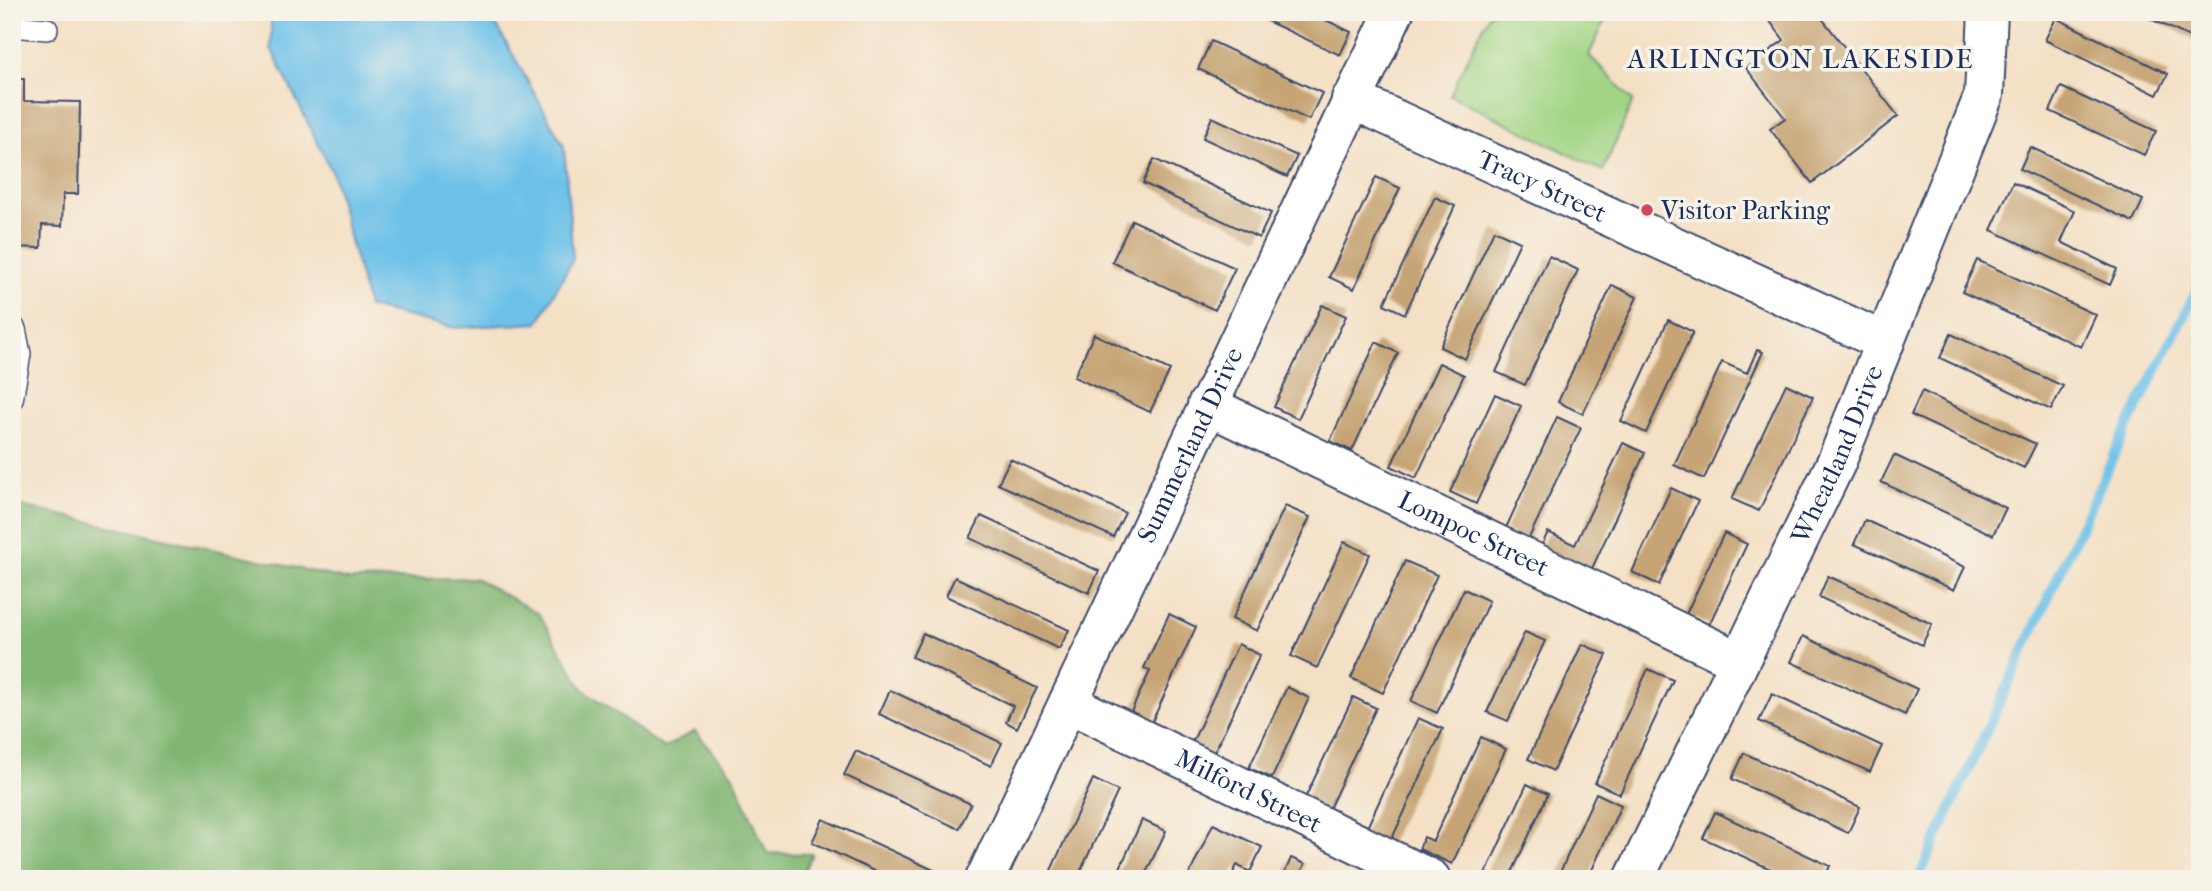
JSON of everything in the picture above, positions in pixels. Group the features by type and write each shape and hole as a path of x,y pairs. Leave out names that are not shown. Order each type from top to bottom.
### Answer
{"street":[{"name":"Summerland Drive","path":"985,879 1394,12"},
{"name":"Wheatland Drive","path":"1634,879 1836,463 1984,95 1988,12"},
{"name":"Tracy Street","path":"1351,99 1885,342"},
{"name":"Lompoc Street","path":"1207,405 1739,661"},
{"name":"Milford Street","path":"1068,703 1431,879"}],"lane":[{"path":"12,26 47,29"},
{"path":"12,327 15,329 20,354 12,400"}],"green space":[{"path":"1490,12 1609,12 1589,55 1633,101 1603,171 1450,95"},
{"path":"12,504 349,580 475,578 539,614 583,689 664,748 695,731 733,775 767,853 812,854 800,879 12,879"}],"water":[{"path":"271,12 489,12 564,146 573,259 538,323 455,328 368,307 332,172 271,48"}],"building":[{"path":"1248,12 1309,12 1351,32 1340,55"},
{"path":"1763,12 1817,12 1898,116 1812,183 1770,129 1785,118 1746,68 1784,40"},
{"path":"2136,12 2200,12 2200,42"},
{"path":"2056,18 2168,74 2157,95 2045,40"},
{"path":"1211,41 1322,93 1309,120 1198,69"},
{"path":"12,79 24,79 24,101 80,102 78,194 63,194 62,226 42,225 41,248 12,247"},
{"path":"2061,87 2156,131 2144,155 2050,111"},
{"path":"1212,117 1297,156 1287,177 1203,138"},
{"path":"2030,147 2143,200 2133,222 2020,169"},
{"path":"1154,159 1271,213 1259,238 1143,183"},
{"path":"1376,177 1400,188 1354,289 1329,277"},
{"path":"2013,182 2075,211 2061,242 2117,269 2110,285 1991,230"},
{"path":"1435,197 1455,206 1405,314 1384,304"},
{"path":"1132,220 1235,268 1215,310 1112,262"},
{"path":"1494,230 1520,242 1465,359 1440,347"},
{"path":"1549,256 1578,270 1525,385 1496,372"},
{"path":"1977,260 2096,315 2081,347 1962,292"},
{"path":"1612,285 1637,297 1583,414 1558,402"},
{"path":"1322,305 1346,316 1298,419 1274,407"},
{"path":"1668,320 1693,332 1646,433 1621,421"},
{"path":"1094,334 1170,370 1150,412 1074,377"},
{"path":"1951,334 2063,386 2051,410 1940,358"},
{"path":"1376,342 1398,353 1352,451 1330,441"},
{"path":"1757,350 1763,352 1704,479 1674,465 1722,362 1747,373"},
{"path":"1439,363 1464,375 1416,478 1391,466"},
{"path":"1786,384 1813,397 1759,511 1732,499"},
{"path":"1922,391 2036,444 2024,468 1911,415"},
{"path":"1495,394 1521,406 1476,504 1450,492"},
{"path":"1557,417 1581,428 1528,540 1505,530"},
{"path":"1623,443 1645,453 1590,573 1540,549 1548,532 1575,545"},
{"path":"1894,455 2006,508 1993,535 1881,482"},
{"path":"1010,459 1125,513 1113,537 998,484"},
{"path":"1671,488 1698,501 1659,585 1632,572"},
{"path":"1285,506 1310,517 1257,631 1232,619"},
{"path":"981,516 1099,571 1089,593 970,538"},
{"path":"1865,520 1965,567 1954,590 1854,544"},
{"path":"1724,533 1747,544 1709,625 1686,614"},
{"path":"1344,542 1370,554 1317,668 1291,656"},
{"path":"1405,561 1437,575 1383,693 1351,678"},
{"path":"1828,576 1932,624 1922,645 1819,597"},
{"path":"955,577 1069,630 1059,649 946,596"},
{"path":"1464,589 1489,601 1437,713 1411,701"},
{"path":"1169,614 1196,627 1150,726 1129,716 1150,671 1144,668"},
{"path":"1525,632 1545,641 1508,721 1487,712"},
{"path":"923,633 1037,688 1017,728 1006,722 1013,706 912,657"},
{"path":"1803,636 1917,689 1905,715 1791,662"},
{"path":"1238,644 1260,655 1212,757 1190,747"},
{"path":"1582,644 1607,655 1553,771 1528,759"},
{"path":"1648,669 1673,680 1620,794 1595,783"},
{"path":"1287,687 1309,698 1272,778 1249,768"},
{"path":"890,690 1002,743 991,766 879,714"},
{"path":"1772,694 1882,746 1870,772 1759,721"},
{"path":"1353,697 1376,708 1322,824 1298,813"},
{"path":"1418,718 1443,729 1389,845 1364,834"},
{"path":"1481,737 1506,749 1452,864 1419,849 1424,837 1433,841"},
{"path":"856,751 971,804 959,829 844,775"},
{"path":"1744,753 1860,807 1848,833 1732,779"},
{"path":"1093,779 1118,791 1077,879 1047,879"},
{"path":"1527,784 1548,794 1509,879 1483,879"},
{"path":"1596,793 1621,805 1588,879 1557,879"},
{"path":"1715,812 1830,866 1824,879 1792,879 1703,838"},
{"path":"823,819 940,873 937,879 891,879 812,842"},
{"path":"1142,820 1166,831 1143,879 1115,879"},
{"path":"1213,824 1262,847 1250,872 1237,865 1230,879 1187,879"},
{"path":"1291,858 1305,864 1298,879 1282,879"}],"waterway":[{"path":"1918,879 2122,438 2200,284"}],"place":[{"name":"Visitor Parking","path":"1647,210"}],"district":[{"name":"ARLINGTON LAKESIDE","path":"1801,58"}]}
